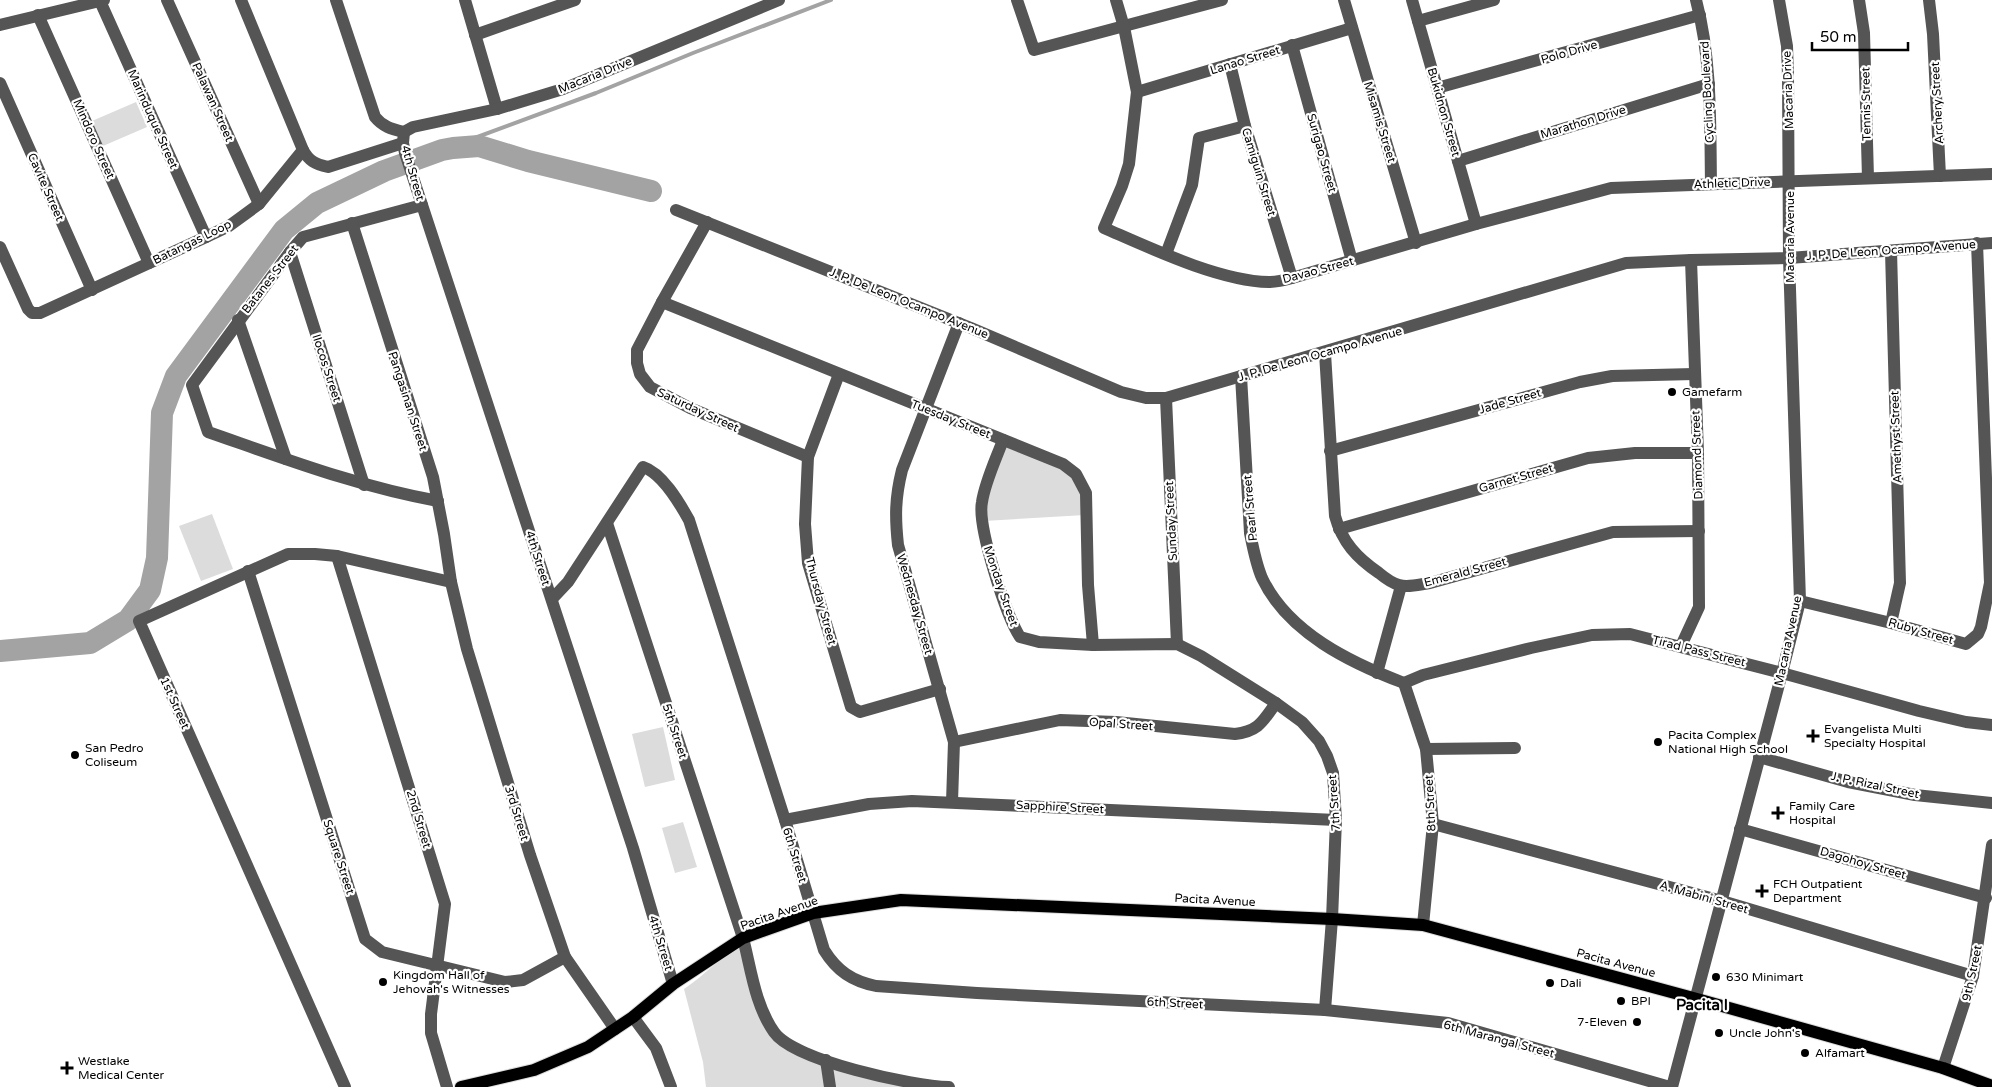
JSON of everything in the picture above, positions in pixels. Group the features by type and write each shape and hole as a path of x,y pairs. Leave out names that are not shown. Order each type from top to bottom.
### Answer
{"main road":[{"name":"Pacita Avenue","path":"461,1087 549,1065 588,1047 633,1017 673,984 743,938 812,913 901,900 1332,919 1424,925 1943,1068 1992,1086"}],"street":[{"path":"0,25 102,0"},
{"name":"Marinduque Street","path":"102,0 206,237"},
{"name":"Palawan Street","path":"167,0 259,204"},
{"path":"241,0 303,150"},
{"path":"336,0 375,117 380,124 404,142"},
{"path":"465,0 497,109"},
{"path":"475,35 575,0"},
{"name":"Macaria Drive","path":"303,150 308,159 317,165 328,167 404,142 412,126 497,109 563,89 750,6 779,0"},
{"path":"1017,0 1034,50 1222,0"},
{"path":"1116,0 1124,27 1137,92"},
{"name":"Misamis Street","path":"1344,0 1416,243"},
{"name":"Bukidnon Street","path":"1412,0 1476,224"},
{"path":"1418,21 1494,0"},
{"name":"Cycling Boulevard","path":"1696,0 1704,34 1708,84 1711,184"},
{"name":"Macaria Drive","path":"1779,0 1787,46 1790,181"},
{"name":"Tennis Street","path":"1859,0 1864,33 1868,178"},
{"name":"Archery Street","path":"1929,0 1933,34 1940,176"},
{"name":"Mindoro Street","path":"38,15 149,263"},
{"name":"Polo Drive","path":"1437,88 1700,15"},
{"name":"Lanao Street","path":"1137,92 1352,28"},
{"name":"Surigao Street","path":"1292,46 1352,261"},
{"name":"Camiguin Street","path":"1230,64 1245,126 1292,278"},
{"name":"Cavite Street","path":"0,83 92,290"},
{"name":"Marathon Drive","path":"1458,160 1708,84"},
{"name":"Davao Street","path":"1137,92 1129,164 1104,228 1166,254 1242,278 1270,282 1292,278 1476,224"},
{"path":"1166,254 1192,185 1199,138 1245,126"},
{"name":"4th Street","path":"404,142 421,201 632,848 673,984"},
{"name":"Batangas Loop","path":"0,247 28,308 32,313 40,313 229,226 259,204 303,150"},
{"name":"Athletic Drive","path":"1476,224 1611,188 1992,174"},
{"name":"Macaria Avenue","path":"1671,1087 1696,999 1800,601 1789,258 1790,181"},
{"name":"Batanes Street","path":"286,459 208,432 192,384 238,320 290,252 304,237 407,208 421,201"},
{"name":"J. P. De Leon Ocampo Avenue","path":"676,210 959,323 1120,392 1146,398 1166,398 1626,263 1789,258 1992,242"},
{"name":"Saturday Street","path":"707,222 637,350 640,374 650,387 690,408 808,457"},
{"name":"Pangasinan Street","path":"352,223 433,477 451,582"},
{"name":"Ruby Street","path":"1800,601 1892,623 1966,644 1978,634 1990,583 1989,486 1977,243"},
{"name":"Amethyst Street","path":"1891,251 1900,583 1892,623"},
{"name":"Ilocos Street","path":"290,252 364,485"},
{"name":"Diamond Street","path":"1681,646 1698,607 1698,453 1691,260"},
{"name":"Tuesday Street","path":"662,302 1063,464 1076,474 1086,494 1088,585 1093,645"},
{"path":"238,320 286,459 396,494 438,501"},
{"name":"Wednesday Street","path":"952,802 954,742 898,545 894,515 902,470 959,323"},
{"path":"1324,353 1335,516 1339,529 1347,545 1360,560 1390,581 1401,586 1377,673"},
{"name":"Thursday Street","path":"839,374 808,457 805,524 808,564 850,708 860,712 940,689"},
{"name":"Jade Street","path":"1330,452 1580,382 1612,376 1694,374"},
{"name":"Pearl Street","path":"1241,376 1250,533 1255,558 1262,578 1277,603 1296,622 1332,650 1377,673 1404,683"},
{"name":"Sunday Street","path":"1166,398 1177,644"},
{"name":"Monday Street","path":"1003,440 981,502 982,524 1014,628 1020,637 1040,642 1093,645 1177,644"},
{"name":"Garnet Street","path":"1339,529 1588,458 1634,452 1698,453"},
{"name":"6th Street","path":"552,599 568,582 643,467 652,470 679,501 689,520 785,820 824,950 843,973 860,982 876,986 977,993 1325,1010"},
{"name":"5th Street","path":"607,523 743,938 759,1000 775,1034 797,1049 826,1060 893,1079 949,1087"},
{"name":"Emerald Street","path":"1401,586 1430,583 1613,532 1699,531"},
{"name":"1st Street","path":"345,1087 139,621 288,554 337,556 451,582"},
{"name":"2nd Street","path":"337,556 445,904 431,1014 431,1033 447,1087"},
{"name":"Square Street","path":"248,571 365,939 382,952 437,967 505,982 523,980 565,957"},
{"name":"3rd Street","path":"451,582 467,649 530,855 565,957 616,1029"},
{"name":"Tirad Pass Street","path":"1404,683 1432,673 1531,648 1592,635 1630,634 1782,673 1919,712 1966,722 1992,725"},
{"name":"7th Street","path":"1177,644 1201,656 1276,703 1302,722 1318,741 1327,756 1333,773 1336,820 1332,919 1325,1010"},
{"name":"8th Street","path":"1404,683 1426,749 1433,824 1424,925"},
{"name":"Opal Street","path":"954,742 1060,720 1116,722 1235,734 1249,733 1260,726 1276,703"},
{"path":"1426,749 1514,748"},
{"name":"J. P. Rizal Street","path":"1760,756 1848,782 1915,795 1992,803"},
{"name":"Sapphire Street","path":"785,820 869,804 912,801 1336,820"},
{"name":"A. Mabini Street","path":"1433,824 1722,901 1973,976"},
{"name":"Dagohoy Street","path":"1740,829 1986,898"},
{"name":"9th Street","path":"1943,1068 1973,976 1986,898 1992,845"},
{"name":"6th Marangal Street","path":"1325,1010 1448,1024 1671,1087"},
{"path":"633,1017 656,1048 672,1087"},
{"path":"826,1060 830,1087"}],"shaded area":[{"path":"136,102 147,127 103,146 92,121"},
{"path":"1003,440 1076,474 1085,515 984,521 981,502"},
{"path":"212,514 233,569 201,581 179,526"},
{"path":"663,727 675,780 645,787 632,734"},
{"path":"683,822 697,867 675,873 662,828"},
{"path":"744,941 775,1036 826,1060 830,1087 706,1087 703,1062 684,989"},
{"path":"828,1063 927,1087 832,1087"}],"waterway":[{"path":"442,150 596,93 831,0"},
{"path":"0,651 90,643 128,620 150,590 157,558 162,413 176,376 284,230 317,203 384,171 442,150 479,146 528,161 651,191"}],"place":[{"name":"Gamefarm","path":"1672,392"},
{"name":"Evangelista Multi Specialty Hospital","path":"1813,736"},
{"name":"Pacita Complex National High School","path":"1658,742"},
{"name":"San Pedro Coliseum","path":"75,755"},
{"name":"Family Care Hospital","path":"1778,813"},
{"name":"FCH Outpatient Department","path":"1762,891"},
{"name":"630 Minimart","path":"1716,977"},
{"name":"Kingdom Hall of Jehovah's Witnesses","path":"383,982"},
{"name":"Dali","path":"1550,983"},
{"name":"BPI","path":"1621,1001"},
{"name":"7-Eleven","path":"1637,1022"},
{"name":"Uncle John's","path":"1719,1033"},
{"name":"Alfamart","path":"1805,1053"},
{"name":"Westlake Medical Center","path":"67,1068"}],"district":[{"name":"Pacita I","path":"1702,1005"}]}
